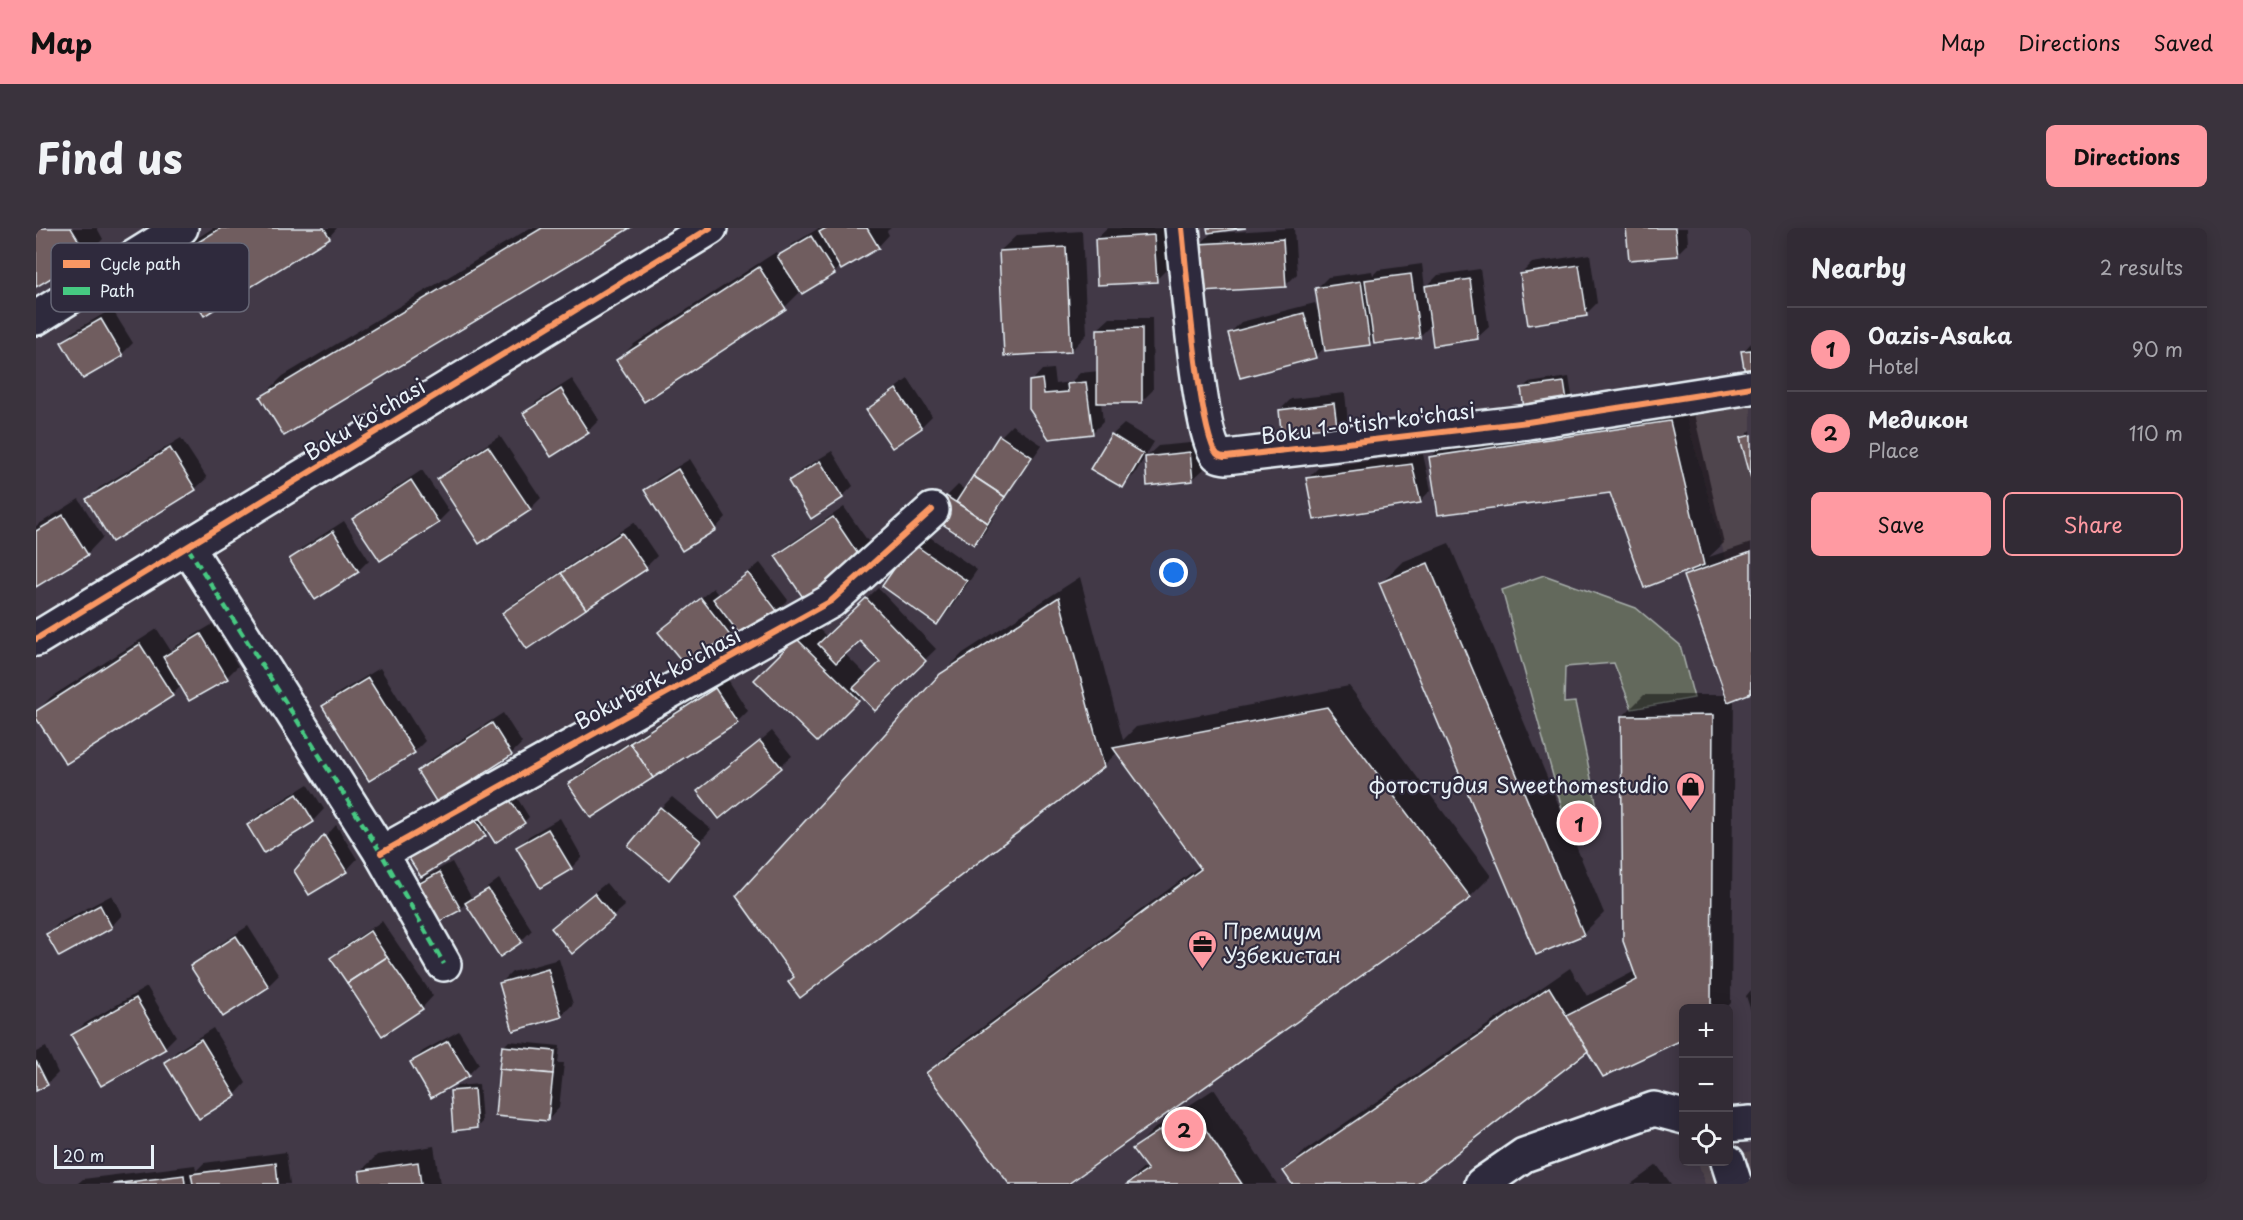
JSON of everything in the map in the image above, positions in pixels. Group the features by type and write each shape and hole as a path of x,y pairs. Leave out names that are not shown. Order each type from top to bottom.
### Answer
{"street":[{"path":"157,243 181,228"},
{"name":"Boku ko'chasi","path":"36,639 710,228"},
{"name":"Boku 1-o'tish ko'chasi","path":"1182,228 1203,407 1211,440 1221,456 1528,422 1751,387"},
{"path":"36,318 51,309"},
{"name":"Boku berk ko'chasi","path":"381,853 831,601 933,510"},
{"path":"188,548 381,853 444,964"},
{"path":"1482,1184 1524,1155 1654,1109 1679,1116"},
{"path":"1733,1125 1751,1123"},
{"path":"1730,1166 1735,1184"}],"shaded area":[{"path":"1751,405 1751,650 1686,417"},
{"path":"1751,1151 1751,1184 1705,1184 1699,1166 1733,1166 1733,1155"}],"green space":[{"path":"1544,575 1636,608 1680,645 1694,698 1632,709 1614,663 1565,667 1564,703 1575,702 1600,821 1569,834 1502,590"}],"building":[{"path":"36,228 71,228 80,243 51,243 51,278 36,287"},
{"path":"221,228 324,228 330,238 249,288 249,243 197,243"},
{"path":"542,228 630,228 284,436 260,397"},
{"path":"826,228 867,228 879,248 841,270 819,232"},
{"path":"1207,228 1246,228 1208,233"},
{"path":"1626,228 1675,228 1678,256 1629,260"},
{"path":"1154,235 1157,282 1097,285 1095,239"},
{"path":"811,236 835,274 802,294 777,256"},
{"path":"1283,239 1286,287 1201,292 1198,244"},
{"path":"1066,247 1071,352 1004,356 999,251"},
{"path":"1579,265 1587,316 1528,325 1520,274"},
{"path":"759,267 786,309 644,402 616,360"},
{"path":"1411,274 1420,338 1374,344 1365,280"},
{"path":"1470,279 1478,339 1433,346 1425,286"},
{"path":"1361,281 1370,345 1325,351 1315,288"},
{"path":"1304,313 1316,358 1240,378 1228,333"},
{"path":"101,319 123,356 83,379 61,342"},
{"path":"1142,328 1142,403 1097,403 1097,329"},
{"path":"1751,350 1751,379 1746,380 1741,351"},
{"path":"1042,379 1044,394 1068,392 1067,384 1086,382 1093,434 1049,439 1029,409 1029,381"},
{"path":"1564,382 1568,408 1525,415 1521,388"},
{"path":"561,389 589,433 551,457 523,413"},
{"path":"896,389 922,428 892,448 866,410"},
{"path":"1334,403 1338,434 1282,441 1279,410"},
{"path":"1670,421 1704,565 1644,588 1610,493 1438,515 1429,457"},
{"path":"1111,434 1143,454 1123,488 1090,469"},
{"path":"999,435 1032,457 1005,497 973,476"},
{"path":"1751,435 1751,478 1740,438"},
{"path":"488,446 531,510 479,544 437,479"},
{"path":"170,448 196,490 112,542 86,499"},
{"path":"1190,452 1193,481 1147,486 1145,457"},
{"path":"820,461 843,498 811,519 788,481"},
{"path":"1412,464 1421,503 1314,520 1306,478"},
{"path":"678,469 716,530 682,551 644,490"},
{"path":"973,476 1005,497 988,523 956,502"},
{"path":"411,480 439,523 380,561 352,519"},
{"path":"946,496 988,523 974,545 932,517"},
{"path":"63,515 88,555 36,587 36,531"},
{"path":"833,517 862,560 804,599 775,556"},
{"path":"333,531 359,572 315,600 289,559"},
{"path":"622,533 647,569 586,609 561,573"},
{"path":"912,543 967,581 937,625 882,586"},
{"path":"1751,552 1751,693 1728,702 1683,576"},
{"path":"1428,563 1584,935 1536,955 1379,583"},
{"path":"561,573 586,609 527,649 502,613"},
{"path":"748,573 778,612 743,639 713,599"},
{"path":"1059,597 1104,767 800,998 788,982 794,977 736,896 940,674"},
{"path":"701,598 732,638 690,671 658,632"},
{"path":"866,598 926,661 875,711 853,688 880,662 860,641 836,663 818,644"},
{"path":"201,634 228,679 189,701 163,657"},
{"path":"796,638 859,700 817,742 754,680"},
{"path":"140,644 173,696 66,764 36,718 36,711"},
{"path":"368,678 415,753 369,781 322,706"},
{"path":"715,688 738,723 653,778 630,743"},
{"path":"1327,707 1471,898 1068,1184 1009,1184 926,1073 1201,869 1113,748"},
{"path":"1713,715 1711,1004 1679,1004 1679,1041 1603,1077 1566,1016 1637,980 1623,941 1621,716"},
{"path":"492,723 512,755 437,803 417,771"},
{"path":"760,741 782,768 719,819 697,791"},
{"path":"630,743 653,778 591,818 568,784"},
{"path":"297,794 314,822 264,853 247,825"},
{"path":"506,794 525,823 495,843 476,813"},
{"path":"660,807 701,841 669,880 628,846"},
{"path":"467,808 486,836 421,877 403,849"},
{"path":"548,829 572,869 540,888 516,847"},
{"path":"324,835 347,872 309,895 294,871"},
{"path":"440,872 461,910 431,926 411,888"},
{"path":"488,889 522,942 500,957 465,903"},
{"path":"594,893 614,918 572,954 551,928"},
{"path":"100,905 112,928 59,957 46,934"},
{"path":"370,931 387,957 347,983 330,958"},
{"path":"236,936 269,987 223,1017 190,966"},
{"path":"387,957 423,1009 382,1036 347,983"},
{"path":"548,969 562,1017 513,1031 499,983"},
{"path":"1549,987 1588,1051 1417,1184 1292,1184 1283,1171"},
{"path":"136,998 166,1049 101,1086 71,1035"},
{"path":"201,1039 236,1096 199,1119 164,1062"},
{"path":"448,1041 469,1076 431,1098 410,1062"},
{"path":"502,1046 555,1051 553,1074 499,1069"},
{"path":"36,1061 48,1085 36,1091"},
{"path":"499,1069 553,1074 548,1121 495,1116"},
{"path":"474,1089 477,1128 453,1131 450,1091"},
{"path":"1192,1109 1242,1184 1127,1184 1148,1170 1132,1149"},
{"path":"418,1162 421,1184 361,1184 359,1171"},
{"path":"276,1163 278,1184 193,1184 191,1174"},
{"path":"184,1175 185,1184 113,1184"}],"marked path":[{"path":"188,548 381,853 444,964"}],"cycle path":[{"path":"36,639 710,228"},
{"path":"1182,228 1194,347 1204,416 1210,440 1217,454 1222,456 1528,422 1751,387"},
{"path":"381,853 831,601 932,510"}],"place":[{"name":"фотостудия Sweethomestudio","path":"1690,812"},
{"name":"Oazis-Asaka","path":"1579,823"},
{"name":"Премиум Узбекистан","path":"1202,970"},
{"name":"Медикон","path":"1184,1129"}]}
